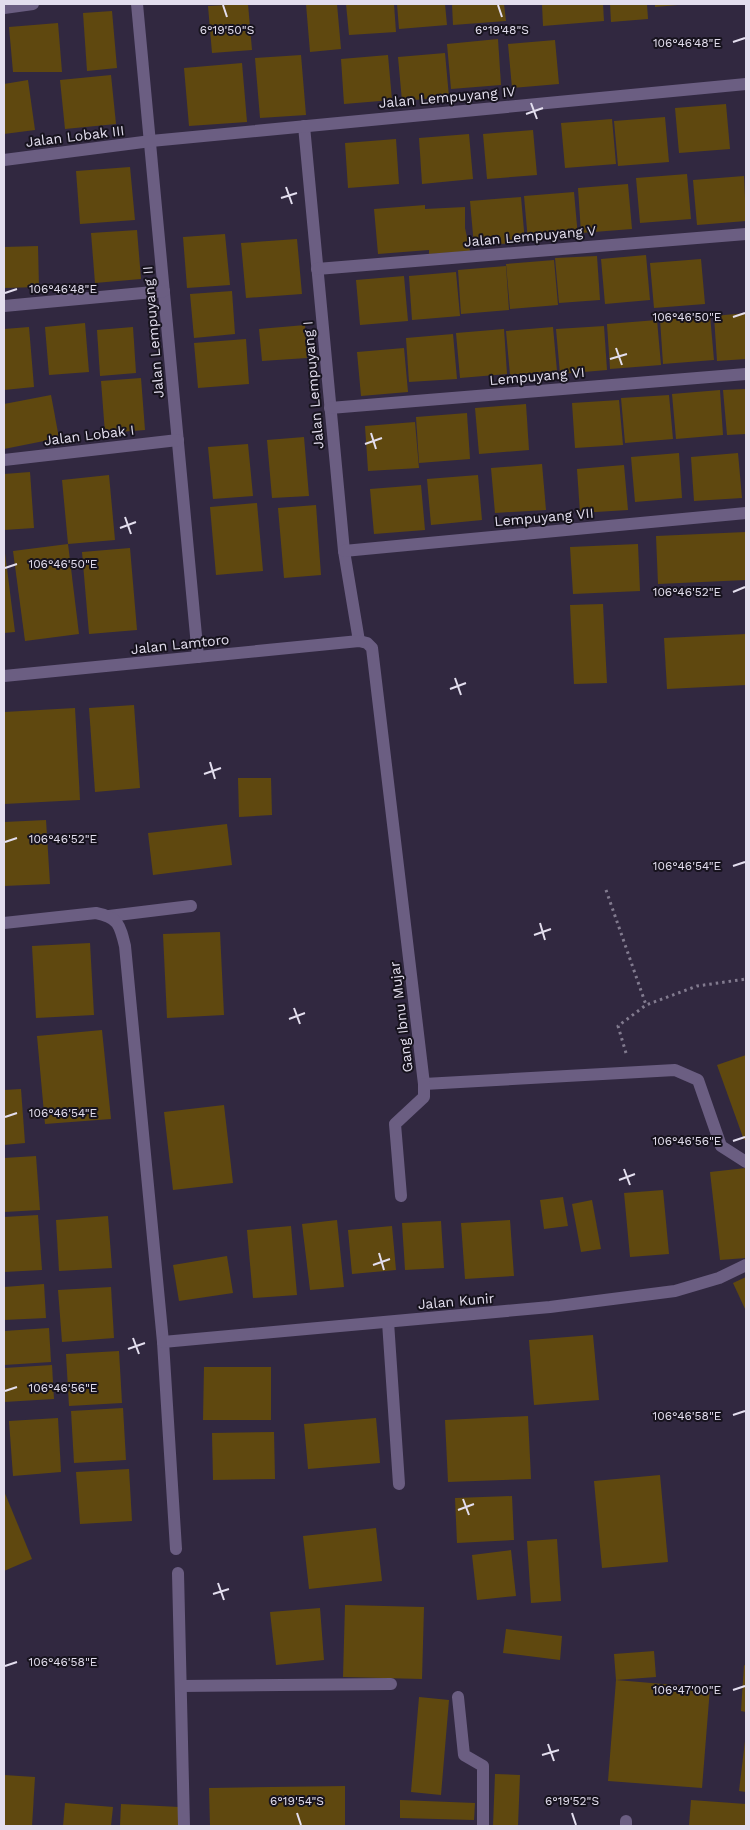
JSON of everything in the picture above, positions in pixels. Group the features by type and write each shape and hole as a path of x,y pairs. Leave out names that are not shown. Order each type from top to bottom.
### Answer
{"street":[{"path":"4,8 33,4"},
{"name":"Jalan Lempuyang II","path":"137,4 198,657"},
{"name":"Jalan Lempuyang IV","path":"150,141 746,84"},
{"name":"Jalan Lempuyang I","path":"304,126 344,551 359,641"},
{"name":"Jalan Lobak III","path":"4,160 150,141"},
{"name":"Jalan Lempuyang V","path":"317,269 746,234"},
{"path":"4,306 164,291"},
{"name":"Lempuyang VI","path":"330,408 746,374"},
{"name":"Jalan Lobak I","path":"4,460 178,440"},
{"name":"Lempuyang VII","path":"344,551 746,513"},
{"name":"Jalan Lamtoro","path":"4,676 359,641"},
{"name":"Gang Ibnu Mujar","path":"359,641 367,643 372,648 424,1084 675,1070 698,1080 721,1146 746,1162"},
{"path":"4,923 96,913 109,916 190,906"},
{"path":"109,916 120,926 125,946 163,1342 176,1549"},
{"path":"401,1196 395,1124 424,1097 424,1084"},
{"name":"Jalan Kunir","path":"163,1342 550,1307 675,1291 719,1278 746,1265"},
{"path":"388,1322 399,1484"},
{"path":"178,1573 184,1826"},
{"path":"182,1686 391,1684"},
{"path":"458,1698 464,1755 483,1766 483,1826"}],"path":[{"path":"606,890 646,1005"},
{"path":"632,1072 618,1026 646,1005 697,986 746,979"}],"building":[{"path":"248,4 252,50 212,53 208,6"},
{"path":"306,4 337,4 341,49 310,52"},
{"path":"346,4 394,4 396,32 349,35"},
{"path":"397,4 445,4 447,25 399,29"},
{"path":"452,4 504,4 506,21 453,25"},
{"path":"542,4 603,4 604,21 543,26"},
{"path":"610,4 647,4 648,19 611,22"},
{"path":"655,4 678,4 678,5 655,7"},
{"path":"112,11 117,68 87,71 83,13"},
{"path":"58,23 62,72 13,72 9,27"},
{"path":"498,39 501,85 451,89 447,44"},
{"path":"555,40 559,84 512,88 508,44"},
{"path":"445,53 449,97 402,101 398,57"},
{"path":"301,55 306,115 260,118 255,58"},
{"path":"388,55 392,100 344,104 341,59"},
{"path":"242,63 247,122 189,126 184,68"},
{"path":"111,75 116,124 65,129 60,80"},
{"path":"28,80 35,130 4,134 4,84"},
{"path":"726,104 730,149 679,153 675,108"},
{"path":"665,117 669,162 618,166 614,121"},
{"path":"612,119 616,164 565,168 561,123"},
{"path":"533,130 537,175 487,179 483,134"},
{"path":"469,134 473,179 422,184 419,138"},
{"path":"396,139 399,184 348,188 345,143"},
{"path":"130,167 135,220 80,224 76,171"},
{"path":"687,174 691,219 640,223 636,178"},
{"path":"744,176 746,221 697,225 693,180"},
{"path":"628,184 632,229 581,233 578,188"},
{"path":"574,192 578,237 528,241 524,196"},
{"path":"521,197 525,242 474,246 470,201"},
{"path":"425,205 425,209 465,207 465,228 470,251 429,254 429,250 378,254 374,209"},
{"path":"137,230 141,279 95,283 91,233"},
{"path":"225,234 230,285 187,288 183,237"},
{"path":"297,239 302,294 246,298 241,243"},
{"path":"38,246 39,287 4,288 4,247"},
{"path":"646,255 650,300 605,304 601,259"},
{"path":"597,256 600,300 559,303 555,258"},
{"path":"701,259 705,304 654,308 650,263"},
{"path":"554,260 558,305 510,309 506,264"},
{"path":"506,266 509,310 461,314 458,270"},
{"path":"456,272 460,316 412,320 409,276"},
{"path":"404,276 408,321 360,325 356,280"},
{"path":"232,291 235,334 194,338 190,294"},
{"path":"746,313 746,359 717,361 714,316"},
{"path":"710,315 714,360 663,364 660,319"},
{"path":"657,320 661,365 610,369 607,324"},
{"path":"85,323 89,372 49,375 45,327"},
{"path":"305,325 307,358 262,361 259,329"},
{"path":"604,326 607,370 560,374 556,329"},
{"path":"29,327 34,387 4,390 4,329"},
{"path":"133,327 136,373 100,376 97,330"},
{"path":"553,327 557,371 510,375 506,331"},
{"path":"504,329 507,374 460,378 456,333"},
{"path":"453,334 457,379 409,382 406,338"},
{"path":"246,339 249,384 198,388 194,343"},
{"path":"404,348 408,392 361,396 357,352"},
{"path":"141,378 145,430 105,433 101,381"},
{"path":"746,389 746,434 727,435 723,390"},
{"path":"720,390 723,435 676,439 672,394"},
{"path":"51,395 59,438 4,449 4,404"},
{"path":"669,395 673,439 625,443 621,398"},
{"path":"619,400 623,445 575,448 572,403"},
{"path":"526,404 529,450 479,454 475,408"},
{"path":"467,413 470,459 419,463 416,417"},
{"path":"415,422 419,468 368,471 365,426"},
{"path":"304,437 309,496 272,498 267,440"},
{"path":"248,444 253,496 213,499 208,447"},
{"path":"679,453 682,498 635,502 631,457"},
{"path":"738,453 742,498 694,501 691,457"},
{"path":"542,464 546,510 495,513 491,468"},
{"path":"624,465 628,510 580,513 577,469"},
{"path":"30,472 34,528 4,530 4,474"},
{"path":"109,475 115,540 68,544 62,480"},
{"path":"478,475 482,520 431,525 427,479"},
{"path":"421,485 425,530 374,534 370,489"},
{"path":"257,503 263,571 216,575 210,507"},
{"path":"316,505 321,575 284,578 278,508"},
{"path":"746,532 746,580 658,584 656,536"},
{"path":"68,544 79,634 25,641 13,551"},
{"path":"638,544 640,591 573,594 570,547"},
{"path":"4,545 15,632 4,633"},
{"path":"130,548 137,630 89,634 82,552"},
{"path":"603,604 607,683 574,684 570,605"},
{"path":"746,634 746,685 667,689 664,638"},
{"path":"134,705 140,788 95,792 89,708"},
{"path":"75,708 80,800 4,804 4,712"},
{"path":"238,778 271,778 272,815 239,817"},
{"path":"46,820 50,884 4,886 4,822"},
{"path":"227,824 232,865 153,875 148,833"},
{"path":"220,932 224,1015 167,1018 163,934"},
{"path":"90,943 94,1015 36,1018 32,946"},
{"path":"102,1030 111,1119 45,1124 37,1036"},
{"path":"746,1055 746,1139 744,1140 717,1065"},
{"path":"21,1089 25,1143 4,1145 4,1090"},
{"path":"224,1105 233,1183 173,1190 164,1112"},
{"path":"36,1156 40,1210 4,1212 4,1158"},
{"path":"746,1168 746,1258 720,1260 710,1172"},
{"path":"663,1190 669,1254 630,1257 624,1193"},
{"path":"563,1197 568,1226 544,1229 540,1200"},
{"path":"592,1200 601,1249 581,1252 572,1204"},
{"path":"38,1215 42,1270 4,1272 4,1217"},
{"path":"108,1216 112,1268 59,1271 56,1220"},
{"path":"337,1220 344,1287 310,1290 302,1224"},
{"path":"510,1220 514,1276 465,1279 461,1223"},
{"path":"441,1221 444,1268 405,1270 402,1223"},
{"path":"291,1226 297,1295 253,1298 247,1230"},
{"path":"392,1226 396,1270 352,1274 348,1230"},
{"path":"227,1256 233,1293 179,1301 173,1265"},
{"path":"746,1277 746,1311 733,1283"},
{"path":"44,1284 46,1318 4,1320 4,1287"},
{"path":"111,1287 114,1338 62,1342 58,1290"},
{"path":"49,1328 51,1362 4,1365 4,1331"},
{"path":"593,1335 599,1400 534,1405 529,1340"},
{"path":"119,1351 122,1403 69,1406 66,1354"},
{"path":"52,1365 54,1399 4,1402 4,1368"},
{"path":"204,1367 271,1367 271,1420 203,1420"},
{"path":"123,1408 126,1460 74,1463 71,1411"},
{"path":"528,1416 531,1479 448,1482 445,1420"},
{"path":"58,1418 61,1472 13,1476 9,1421"},
{"path":"376,1418 380,1463 308,1469 304,1424"},
{"path":"274,1432 275,1479 213,1480 212,1433"},
{"path":"129,1469 132,1521 80,1524 76,1472"},
{"path":"660,1475 668,1562 602,1568 594,1481"},
{"path":"4,1491 32,1559 4,1571"},
{"path":"512,1496 514,1540 457,1543 455,1498"},
{"path":"376,1528 382,1581 309,1589 303,1536"},
{"path":"557,1539 561,1601 531,1603 527,1541"},
{"path":"511,1550 516,1596 477,1600 472,1555"},
{"path":"345,1605 424,1607 422,1679 343,1677"},
{"path":"320,1608 324,1660 276,1665 270,1612"},
{"path":"506,1629 562,1636 560,1660 503,1653"},
{"path":"654,1651 656,1677 616,1680 614,1654"},
{"path":"744,1665 746,1666 746,1712 741,1711"},
{"path":"616,1680 710,1688 702,1788 608,1781"},
{"path":"419,1697 449,1700 441,1795 411,1792"},
{"path":"746,1741 746,1792 739,1791"},
{"path":"495,1774 520,1775 518,1826 493,1826"},
{"path":"4,1775 35,1777 32,1826 4,1826"},
{"path":"345,1786 345,1826 210,1826 209,1788"},
{"path":"400,1800 475,1803 474,1820 400,1818"},
{"path":"691,1800 746,1804 746,1826 689,1826"},
{"path":"65,1803 113,1807 111,1826 63,1826"},
{"path":"121,1804 179,1807 178,1826 120,1826"}]}
